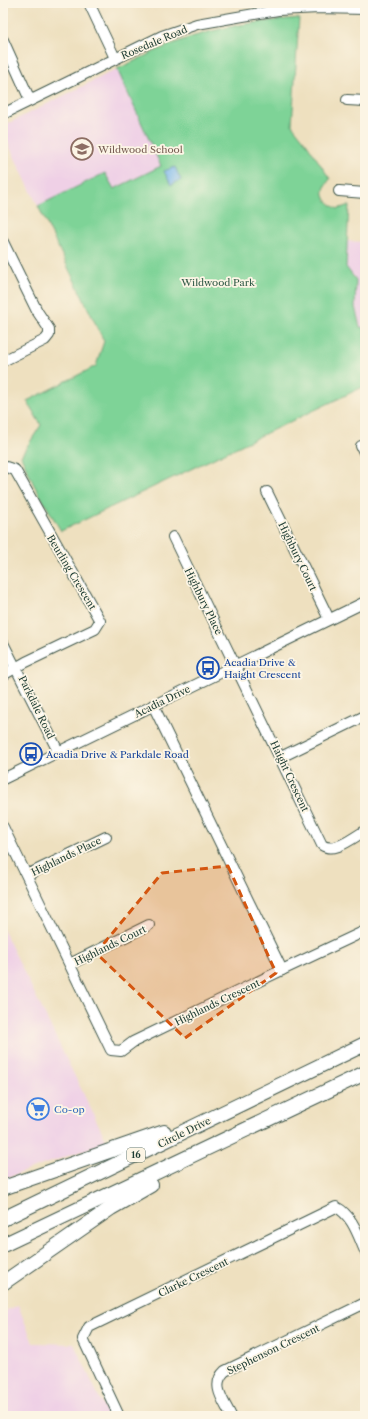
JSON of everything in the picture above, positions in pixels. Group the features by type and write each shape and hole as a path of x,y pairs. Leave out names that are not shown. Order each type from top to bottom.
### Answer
{"highway":[{"name":"Circle Drive","path":"3,1219 365,1044"},
{"name":"16","path":"3,1245 365,1073"},
{"path":"3,1188 131,1145 269,1091"},
{"path":"3,1282 111,1208 191,1161 199,1153"}],"street":[{"path":"89,3 115,58"},
{"name":"Rosedale Road","path":"3,114 162,36 197,24 278,6 365,9"},
{"path":"3,40 30,100"},
{"path":"347,100 365,101"},
{"path":"339,191 365,194"},
{"path":"3,242 37,311 49,329 50,335 45,340 3,360"},
{"name":"Beurling Crescent","path":"3,468 6,467 16,470 100,621 95,629 17,668"},
{"name":"Highbury Court","path":"267,492 329,619"},
{"name":"Highbury Place","path":"173,537 235,665"},
{"name":"Acadia Drive","path":"3,779 365,602"},
{"name":"Parkdale Road","path":"3,643 58,751"},
{"name":"Haight Crescent","path":"235,665 281,757 322,845 331,849 338,847 365,831"},
{"path":"3,675 17,668"},
{"path":"153,705 282,970 365,930"},
{"path":"281,757 365,716"},
{"name":"Highlands Crescent","path":"3,827 111,1050 121,1051 133,1042 282,970"},
{"name":"Highlands Place","path":"27,876 106,837"},
{"name":"Highlands Court","path":"70,964 149,925"},
{"name":"Clarke Crescent","path":"119,1416 83,1339 89,1327 336,1207 343,1210 349,1218 365,1251"},
{"name":"Stephenson Crescent","path":"231,1416 217,1387 219,1377 225,1372 365,1303"}],"highlighted area":[{"path":"228,866 276,973 185,1038 96,953 162,873"}],"shaded area":[{"name":"Wildwood School","path":"117,69 162,166 113,189 105,173 38,206 3,133 3,126"},
{"path":"347,241 365,242 365,328 360,327 355,307 356,280 346,267"},
{"path":"3,929 107,1142 3,1179"},
{"path":"18,1305 33,1343 74,1344 108,1416 3,1416 3,1312"}],"green space":[{"name":"Wildwood Park","path":"299,18 292,125 307,144 330,179 324,188 324,196 326,200 338,209 349,205 346,267 356,280 355,307 360,327 365,328 365,386 61,531 34,485 21,456 41,425 27,401 96,366 104,341 38,206 105,173 114,189 161,166 117,69 171,44 194,36 239,25"}],"water":[{"path":"175,167 181,180 171,185 164,171"}],"place":[{"name":"Wildwood School","path":"82,149"},
{"name":"Acadia Drive & Haight Crescent","path":"208,668"},
{"name":"Acadia Drive & Parkdale Road","path":"31,754"},
{"name":"Co-op","path":"38,1109"}]}
